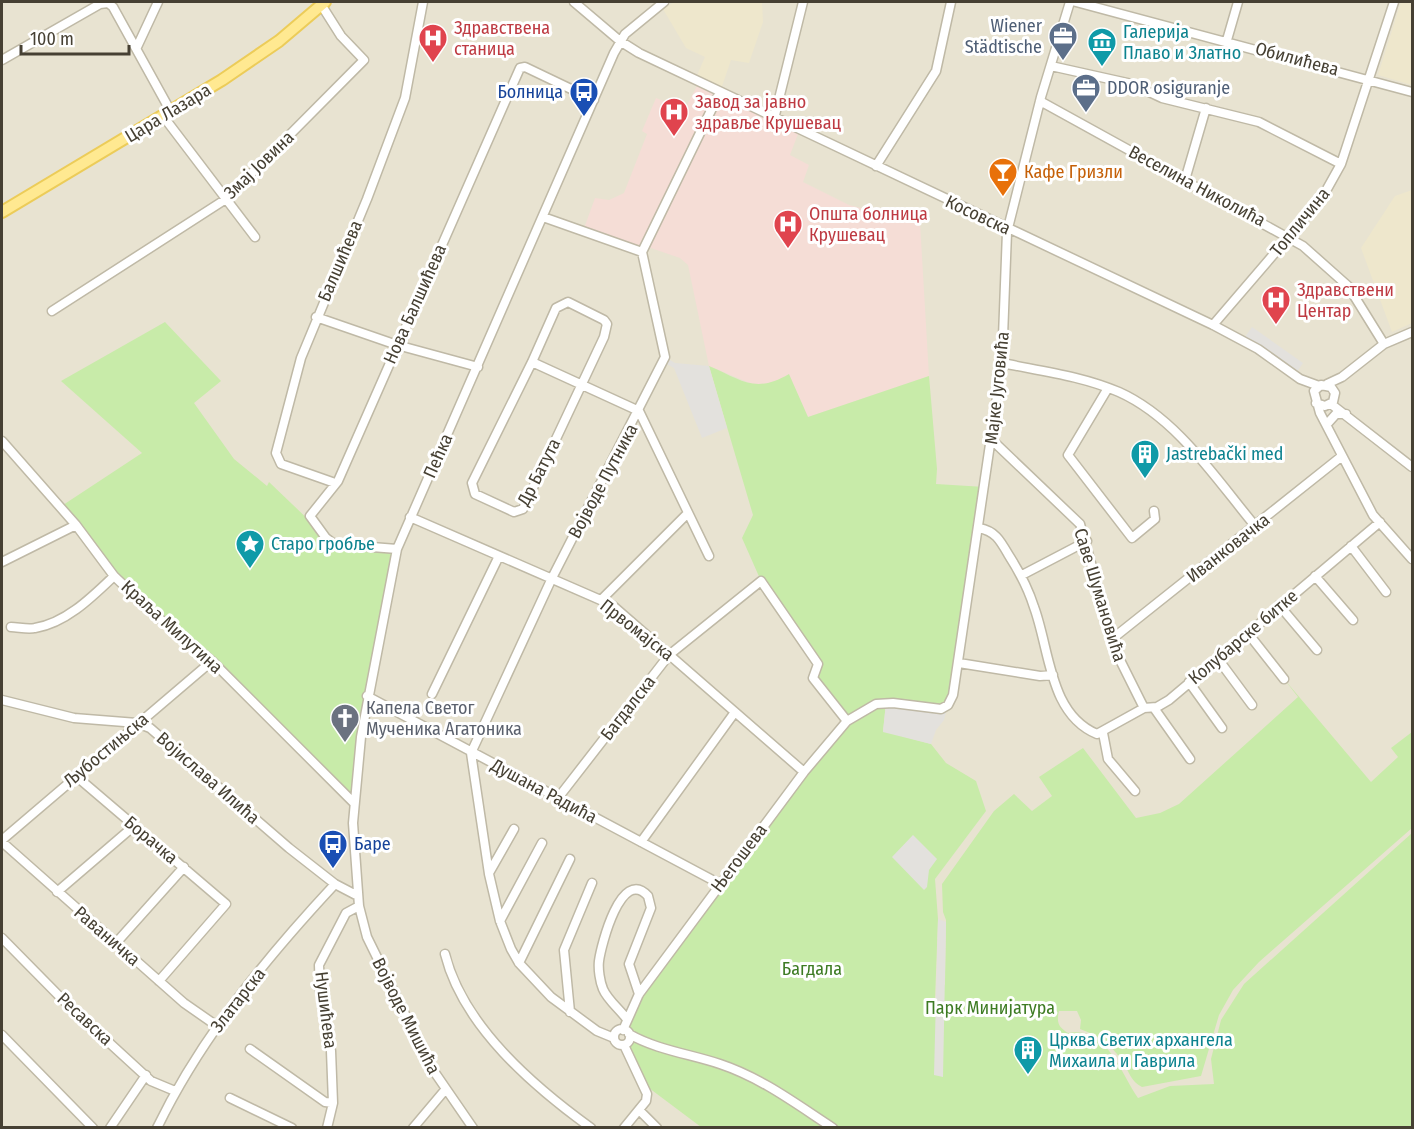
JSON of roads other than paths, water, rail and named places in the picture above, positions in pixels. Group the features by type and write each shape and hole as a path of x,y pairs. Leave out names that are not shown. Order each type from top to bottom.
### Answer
{"main road":[{"name":"Цара Лазара","path":"2,212 167,114 279,41 324,4"}],"street":[{"path":"137,47 158,2"},
{"name":"Балшићева","path":"335,483 281,464 276,457 301,358 316,317 367,199 405,98 423,2"},
{"name":"Косовска","path":"574,2 620,41 774,119 1213,325 1258,349 1300,379 1315,400 1332,400"},
{"path":"620,41 664,2"},
{"path":"774,119 803,2"},
{"path":"876,166 936,71 951,2"},
{"name":"Мајке Југовића","path":"876,704 893,703 932,710 941,709 948,705 953,695 993,441 1002,363 1008,228 1040,101 1070,2"},
{"name":"Обилићева","path":"1076,2 1227,40 1413,92"},
{"path":"1227,40 1238,2"},
{"name":"Топличина","path":"1213,325 1322,198 1341,164 1394,2"},
{"path":"2,60 100,4 108,3 113,7 137,47 167,114 255,237"},
{"name":"Змај Јовина","path":"52,311 226,199 364,60 341,36 324,4"},
{"name":"Пећка","path":"358,896 354,803 367,696 397,549 620,41"},
{"path":"1051,66 1132,84 1162,98 1259,122 1341,164"},
{"name":"Нова Балшићева","path":"397,549 334,544 326,538 310,516 335,483 520,68 525,67 594,100"},
{"path":"543,217 642,252 720,92"},
{"name":"Веселина Николића","path":"1040,101 1290,237 1348,286 1384,344"},
{"path":"1185,180 1206,108"},
{"name":"Војводе Путника","path":"471,753 552,578 665,357 642,252"},
{"name":"Др Батута","path":"568,302 603,319 607,324 601,348 523,509 514,512 475,494 472,483 532,362 556,308 568,302"},
{"path":"316,317 397,345 478,367"},
{"path":"1413,332 1384,344 1342,377 1323,385 1315,400 1373,515 1413,559"},
{"path":"532,362 639,411 709,556"},
{"path":"1002,363 1058,374 1108,388 1137,402 1168,424 1256,526"},
{"path":"1327,425 1332,400 1342,377"},
{"name":"Косовска","path":"1300,379 1323,385 1332,400 1344,412 1413,467"},
{"path":"1108,388 1068,455 1132,538 1155,519 1154,511"},
{"path":"1327,425 1336,414 1344,412"},
{"name":"Краља Милутина","path":"2,441 76,525 114,576 154,614 212,661 354,803"},
{"name":"Саве Шумановића","path":"993,441 1077,520 1087,541 1112,639 1123,667 1144,708"},
{"name":"Иванковачка","path":"1112,639 1342,456"},
{"path":"601,600 688,513"},
{"name":"Првомајска","path":"410,517 601,600 627,618 804,772"},
{"name":"Колубарске битке","path":"1154,708 1189,682 1380,522"},
{"path":"2,562 76,525"},
{"path":"979,528 991,530 1001,541 1022,574 1061,699 1069,713 1078,723 1100,734 1108,759 1135,791"},
{"path":"1022,574 1087,541"},
{"path":"1351,546 1386,592"},
{"path":"432,694 500,556"},
{"path":"11,627 34,629 56,621 89,600 114,576"},
{"path":"1315,576 1353,620"},
{"name":"Багдалска","path":"558,798 669,655 761,581 818,664 813,678 847,721"},
{"path":"1279,605 1317,650"},
{"path":"1247,632 1284,679"},
{"path":"1218,658 1252,705"},
{"name":"Љубостињска","path":"2,841 212,661"},
{"path":"959,663 1040,676 1053,675"},
{"path":"1189,682 1222,728"},
{"name":"Душана Радића","path":"367,696 720,884"},
{"name":"Војислава Илића","path":"2,700 74,718 137,723 150,728 289,848 335,884 358,896"},
{"name":"Његошева","path":"626,1032 626,1018 639,994 804,772 847,721 876,704"},
{"path":"1100,734 1144,708 1154,708 1190,759"},
{"path":"641,842 735,712"},
{"path":"471,753 489,874 500,921 519,963 551,997 570,1012 597,1031 614,1038 617,1044 624,1045"},
{"name":"Борачка","path":"76,776 226,904 159,981"},
{"path":"57,892 134,826"},
{"path":"489,874 514,829"},
{"name":"Раваничка","path":"2,841 159,981 217,1026"},
{"path":"500,921 542,843"},
{"path":"519,963 570,859"},
{"path":"116,943 184,867"},
{"path":"570,1012 564,950 592,883"},
{"name":"Златарска","path":"157,1128 175,1091 217,1026 297,924 335,884"},
{"path":"626,1018 603,990 598,964 606,926 622,898 629,892 644,892 651,902 651,908 629,964 639,994"},
{"name":"Војводе Мишића","path":"358,896 372,950 445,1090 473,1128"},
{"name":"Нушићева","path":"327,1128 333,1103 331,1040 321,1002 319,965 346,913 359,906"},
{"name":"Ресавска","path":"2,939 67,1004 151,1081 175,1091"},
{"path":"445,954 449,971 466,1004 522,1073 591,1128"},
{"path":"614,1038 616,1032 626,1032 646,1044 722,1064 778,1090 833,1128"},
{"path":"624,1045 629,1039 626,1032"},
{"path":"2,1035 93,1128"},
{"path":"624,1045 647,1094 646,1101 624,1128"},
{"path":"250,1049 325,1102 333,1103"},
{"path":"110,1128 146,1075"},
{"path":"413,1128 445,1090"},
{"path":"230,1098 292,1128"},
{"path":"639,1110 657,1128"}],"place":[{"name":"Wiener Städtische","path":"1063,62"},
{"name":"Здравствена станица","path":"433,64"},
{"name":"Галерија Плаво и Златно","path":"1102,68"},
{"name":"DDOR osiguranje","path":"1086,114"},
{"name":"Болница","path":"584,118"},
{"name":"Завод за јавно здравље Крушевац","path":"674,138"},
{"name":"Кафе Гризли","path":"1003,198"},
{"name":"Општа болница Крушевац","path":"788,250"},
{"name":"Здравствени Центар","path":"1276,326"},
{"name":"Jastrebački med","path":"1145,480"},
{"name":"Старо гробље","path":"250,570"},
{"name":"Капела Светог Мученика Агатоника","path":"345,744"},
{"name":"Баре","path":"333,870"},
{"name":"Црква Светих архангела Михаила и Гаврила","path":"1028,1076"}],"park label":[{"name":"Багдала","path":"812,969"},
{"name":"Парк Минијатура","path":"990,1008"}]}
